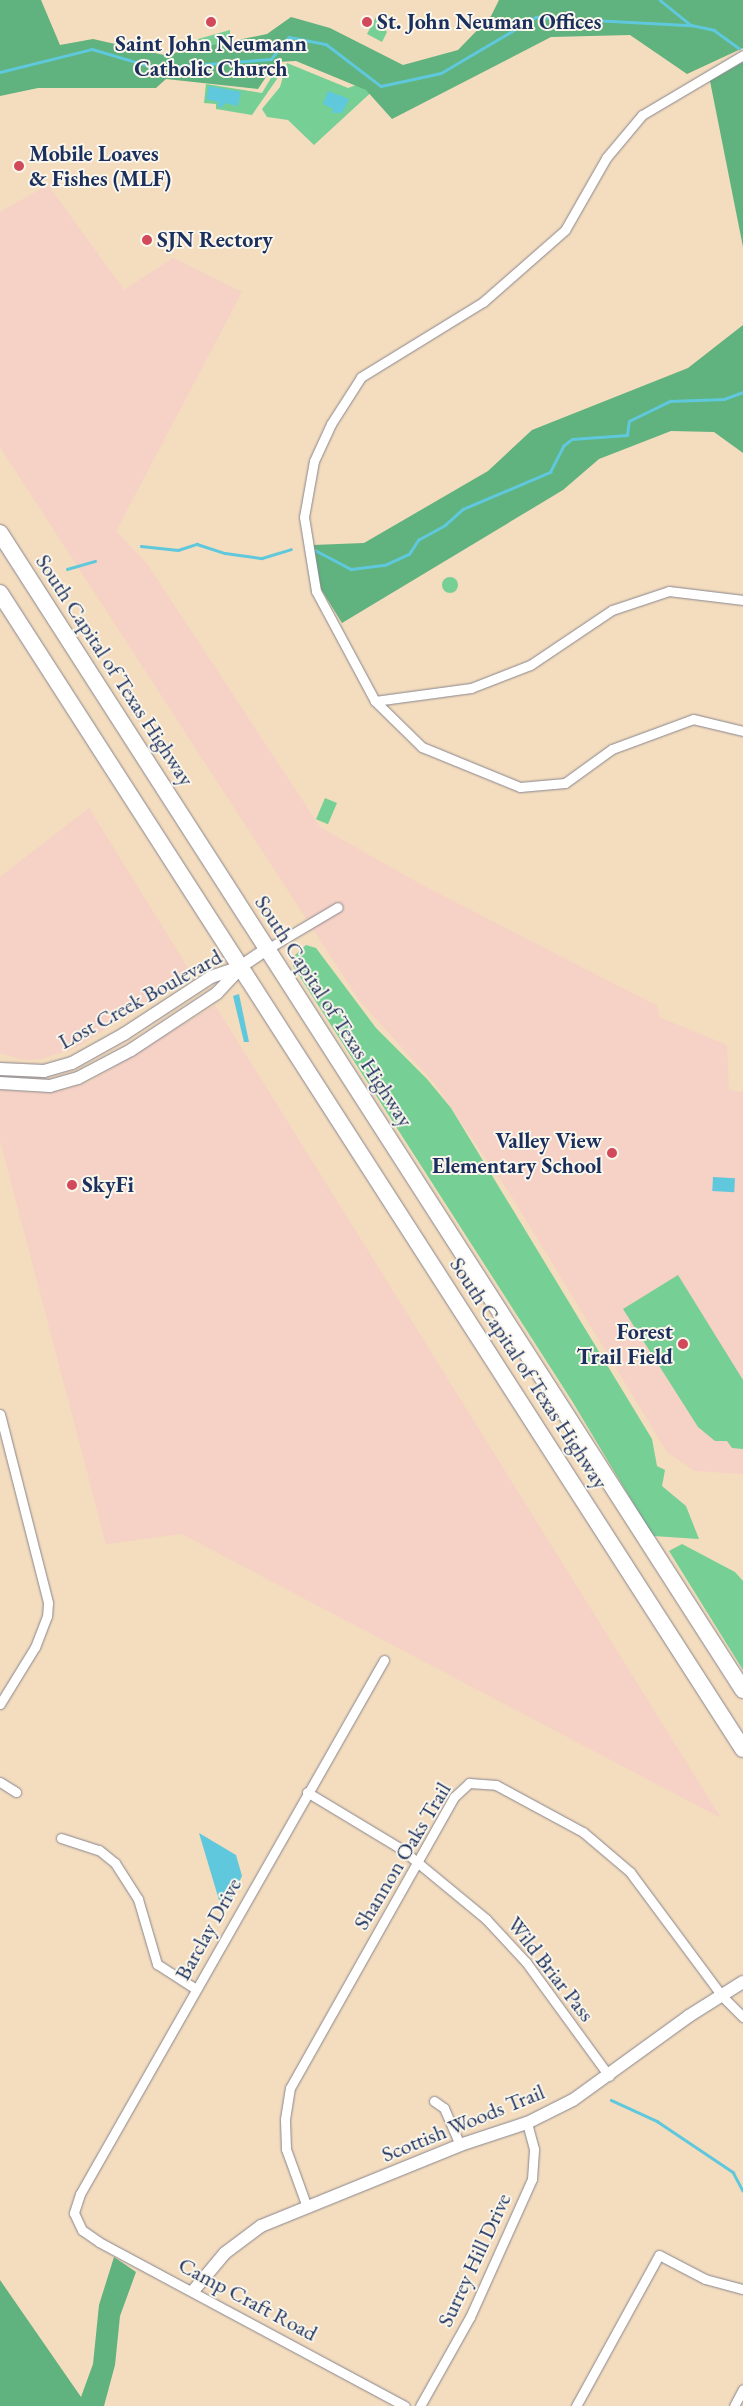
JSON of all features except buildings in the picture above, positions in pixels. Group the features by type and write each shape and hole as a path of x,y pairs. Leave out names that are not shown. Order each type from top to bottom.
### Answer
{"highway":[{"name":"South Capital of Texas Highway","path":"0,533 743,1690"},
{"name":"South Capital of Texas Highway","path":"0,593 743,1749"}],"street":[{"path":"743,55 642,116 606,158 564,230 484,302 361,377 331,424 314,461 304,517 316,591 375,701 422,747 520,787 565,783 612,749 693,719 743,731"},
{"path":"375,701 470,688 530,665 612,610 670,592 743,600"},
{"name":"Lost Creek Boulevard","path":"0,1069 44,1071 72,1063 124,1034 211,978 240,967 338,908"},
{"name":"Lost Creek Boulevard","path":"0,1083 50,1086 78,1078 131,1050 217,993 240,967"},
{"path":"0,1414 48,1603 36,1647 0,1704"},
{"name":"Barclay Drive","path":"76,2221 75,2206 80,2194 307,1792 384,1660"},
{"path":"0,1782 16,1792"},
{"name":"Shannon Oaks Trail","path":"307,2207 286,2149 285,2120 290,2088 418,1861 460,1791 469,1783 496,1785 583,1832 630,1872 722,1996 743,2017"},
{"name":"Wild Briar Pass","path":"307,1792 374,1830 418,1861 486,1919 526,1962 609,2076"},
{"path":"62,1838 99,1850 115,1863 138,1899 157,1964 196,1990"},
{"name":"Scottish Woods Trail","path":"194,2290 225,2253 261,2226 460,2145 527,2123 573,2100 609,2076 689,2016 743,1982"},
{"path":"434,2101 444,2108 460,2145"},
{"name":"Surrey Hill Drive","path":"420,2406 470,2317 532,2179 534,2149 527,2123"},
{"name":"Camp Craft Road","path":"76,2221 82,2230 99,2242 194,2290 405,2406"},
{"path":"576,2406 659,2255 705,2279 743,2288"},
{"path":"734,2406 743,2389"}],"shaded area":[{"path":"48,185 124,290 173,258 242,292 116,531 147,564 320,827 422,885 657,1006 659,1017 727,1045 729,1090 743,1092 743,1474 695,1471 667,1452 512,1197 435,1084 359,1000 0,447 0,212"},
{"path":"89,808 191,973 76,1048 41,1059 23,1060 0,1053 0,877"},
{"path":"215,1005 721,1818 182,1534 106,1544 0,1140 0,1089 37,1093 64,1090 91,1081"}],"green space":[{"path":"0,0 41,0 60,45 93,39 164,55 267,34 291,17 330,28 403,65 458,50 491,16 499,0 743,0 743,48 687,74 630,35 551,37 392,119 366,90 296,61 276,62 258,89 166,79 156,88 38,88 0,96"},
{"path":"376,17 387,32 382,42 367,34"},
{"path":"230,30 230,38 210,48 200,43 198,39"},
{"path":"743,62 743,247 710,81"},
{"path":"280,63 277,79 252,115 216,109 216,104 204,103 206,84 262,93"},
{"path":"287,63 348,88 367,81 377,87 314,145 288,120 267,117 262,109 280,87"},
{"path":"743,325 743,453 714,432 671,431 599,459 563,490 342,623 321,589 313,545 364,543 488,471 532,430 688,368"},
{"path":"447,577 453,577 458,582 456,591 447,593 442,588 442,582"},
{"path":"325,798 337,803 328,824 316,819"},
{"path":"306,945 316,948 376,1028 427,1079 451,1108 652,1439 657,1466 665,1470 662,1486 686,1506 699,1539 653,1536 572,1401 293,966 294,956"},
{"name":"Forest Trail Field","path":"678,1275 743,1380 743,1449 732,1448 727,1441 715,1441 698,1427 623,1309"},
{"path":"682,1544 735,1572 743,1581 743,1670 669,1551"},
{"path":"114,2257 136,2272 120,2316 115,2365 104,2406 0,2406 0,2280 81,2397 93,2364 99,2305"}],"water":[{"path":"209,86 241,92 238,106 224,103 223,107 218,107 218,102 206,99"},
{"path":"328,91 349,99 342,113 332,113 333,109 323,104"},
{"path":"239,994 249,1042 244,1042 233,996"},
{"path":"713,1177 735,1178 734,1192 712,1191"},
{"path":"199,1833 236,1855 242,1876 232,1897 219,1900"}],"waterway":[{"path":"660,0 691,25 714,30 739,48"},
{"path":"0,72 92,49 156,68 271,59 289,37 326,44 381,86 441,73 536,17 691,25"},
{"path":"315,550 351,569 385,565 409,554 418,540 445,525 463,509 550,472 563,446 572,439 627,435 629,421 670,401 724,399 743,392"},
{"path":"141,546 178,550 197,544 225,553 262,558 291,549"},
{"path":"67,569 95,561"},
{"path":"611,2100 657,2121 733,2172 743,2191"}],"place":[{"name":"Saint John Neumann Catholic Church","path":"211,22"},
{"name":"St. John Neuman Offices","path":"367,22"},
{"name":"Mobile Loaves & Fishes (MLF)","path":"19,166"},
{"name":"SJN Rectory","path":"147,240"},
{"name":"Valley View Elementary School","path":"612,1153"},
{"name":"SkyFi","path":"72,1185"},
{"name":"Forest Trail Field","path":"683,1344"}]}
